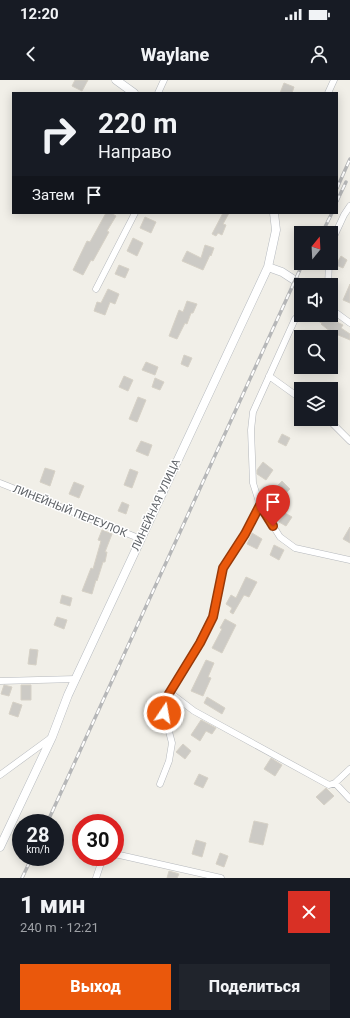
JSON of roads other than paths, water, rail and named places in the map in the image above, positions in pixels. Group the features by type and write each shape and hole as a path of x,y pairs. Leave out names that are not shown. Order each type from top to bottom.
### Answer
{"street":[{"path":"116,80 133,92"},
{"path":"158,92 164,80"},
{"path":"328,92 334,80"},
{"path":"338,228 350,206"},
{"path":"96,289 134,214"},
{"name":"ЛИНЕЙНАЯ УЛИЦА","path":"0,847 52,737 76,679 268,267 276,230 275,214"},
{"path":"268,267 282,272 294,280"},
{"path":"338,314 350,323"},
{"path":"294,321 253,412 251,430 253,484 260,505 280,537 295,548 350,560"},
{"path":"269,376 294,394"},
{"path":"335,426 350,441"},
{"name":"ЛИНЕЙНЫЙ ПЕРЕУЛОК","path":"0,483 141,539"},
{"path":"160,784 170,761 172,743 162,705 204,637 213,617 223,568 245,534 260,505"},
{"path":"0,681 76,679"},
{"path":"170,692 201,715 329,785 334,783 350,769"},
{"path":"0,775 52,737"},
{"path":"334,783 350,799"},
{"path":"124,856 222,878"},
{"path":"96,878 100,866"}],"railway":[{"path":"338,186 350,159"},
{"path":"338,199 346,182"},
{"path":"326,226 332,214"},
{"path":"51,814 300,270"},
{"path":"22,878 28,866"}]}
